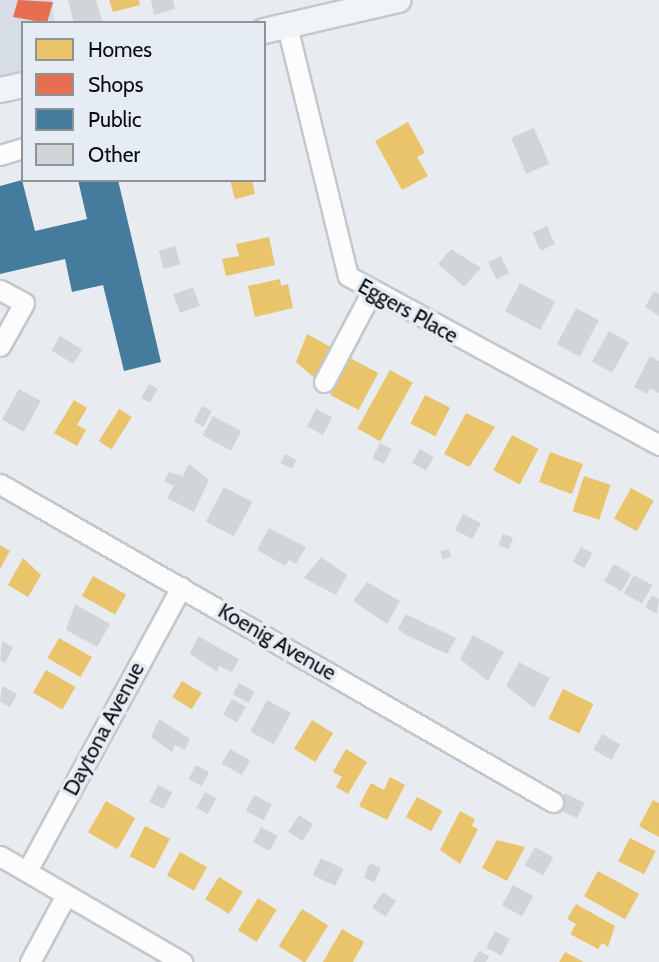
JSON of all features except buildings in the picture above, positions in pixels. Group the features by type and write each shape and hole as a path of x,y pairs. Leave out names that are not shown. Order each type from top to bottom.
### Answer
{"main road":[{"path":"276,29 398,0"},
{"path":"0,90 21,85"}],"street":[{"name":"Eggers Place","path":"276,29 342,263 371,293 659,445"},
{"path":"0,155 21,149"},
{"path":"0,290 24,303 0,346"},
{"path":"324,382 371,293"},
{"name":"Koenig Avenue","path":"0,484 553,802"},
{"name":"Daytona Avenue","path":"27,872 181,587"},
{"path":"0,856 181,962"},
{"path":"30,962 66,895"}],"shaded area":[{"path":"0,0 52,0 55,21 21,21 21,85 0,90"}]}
